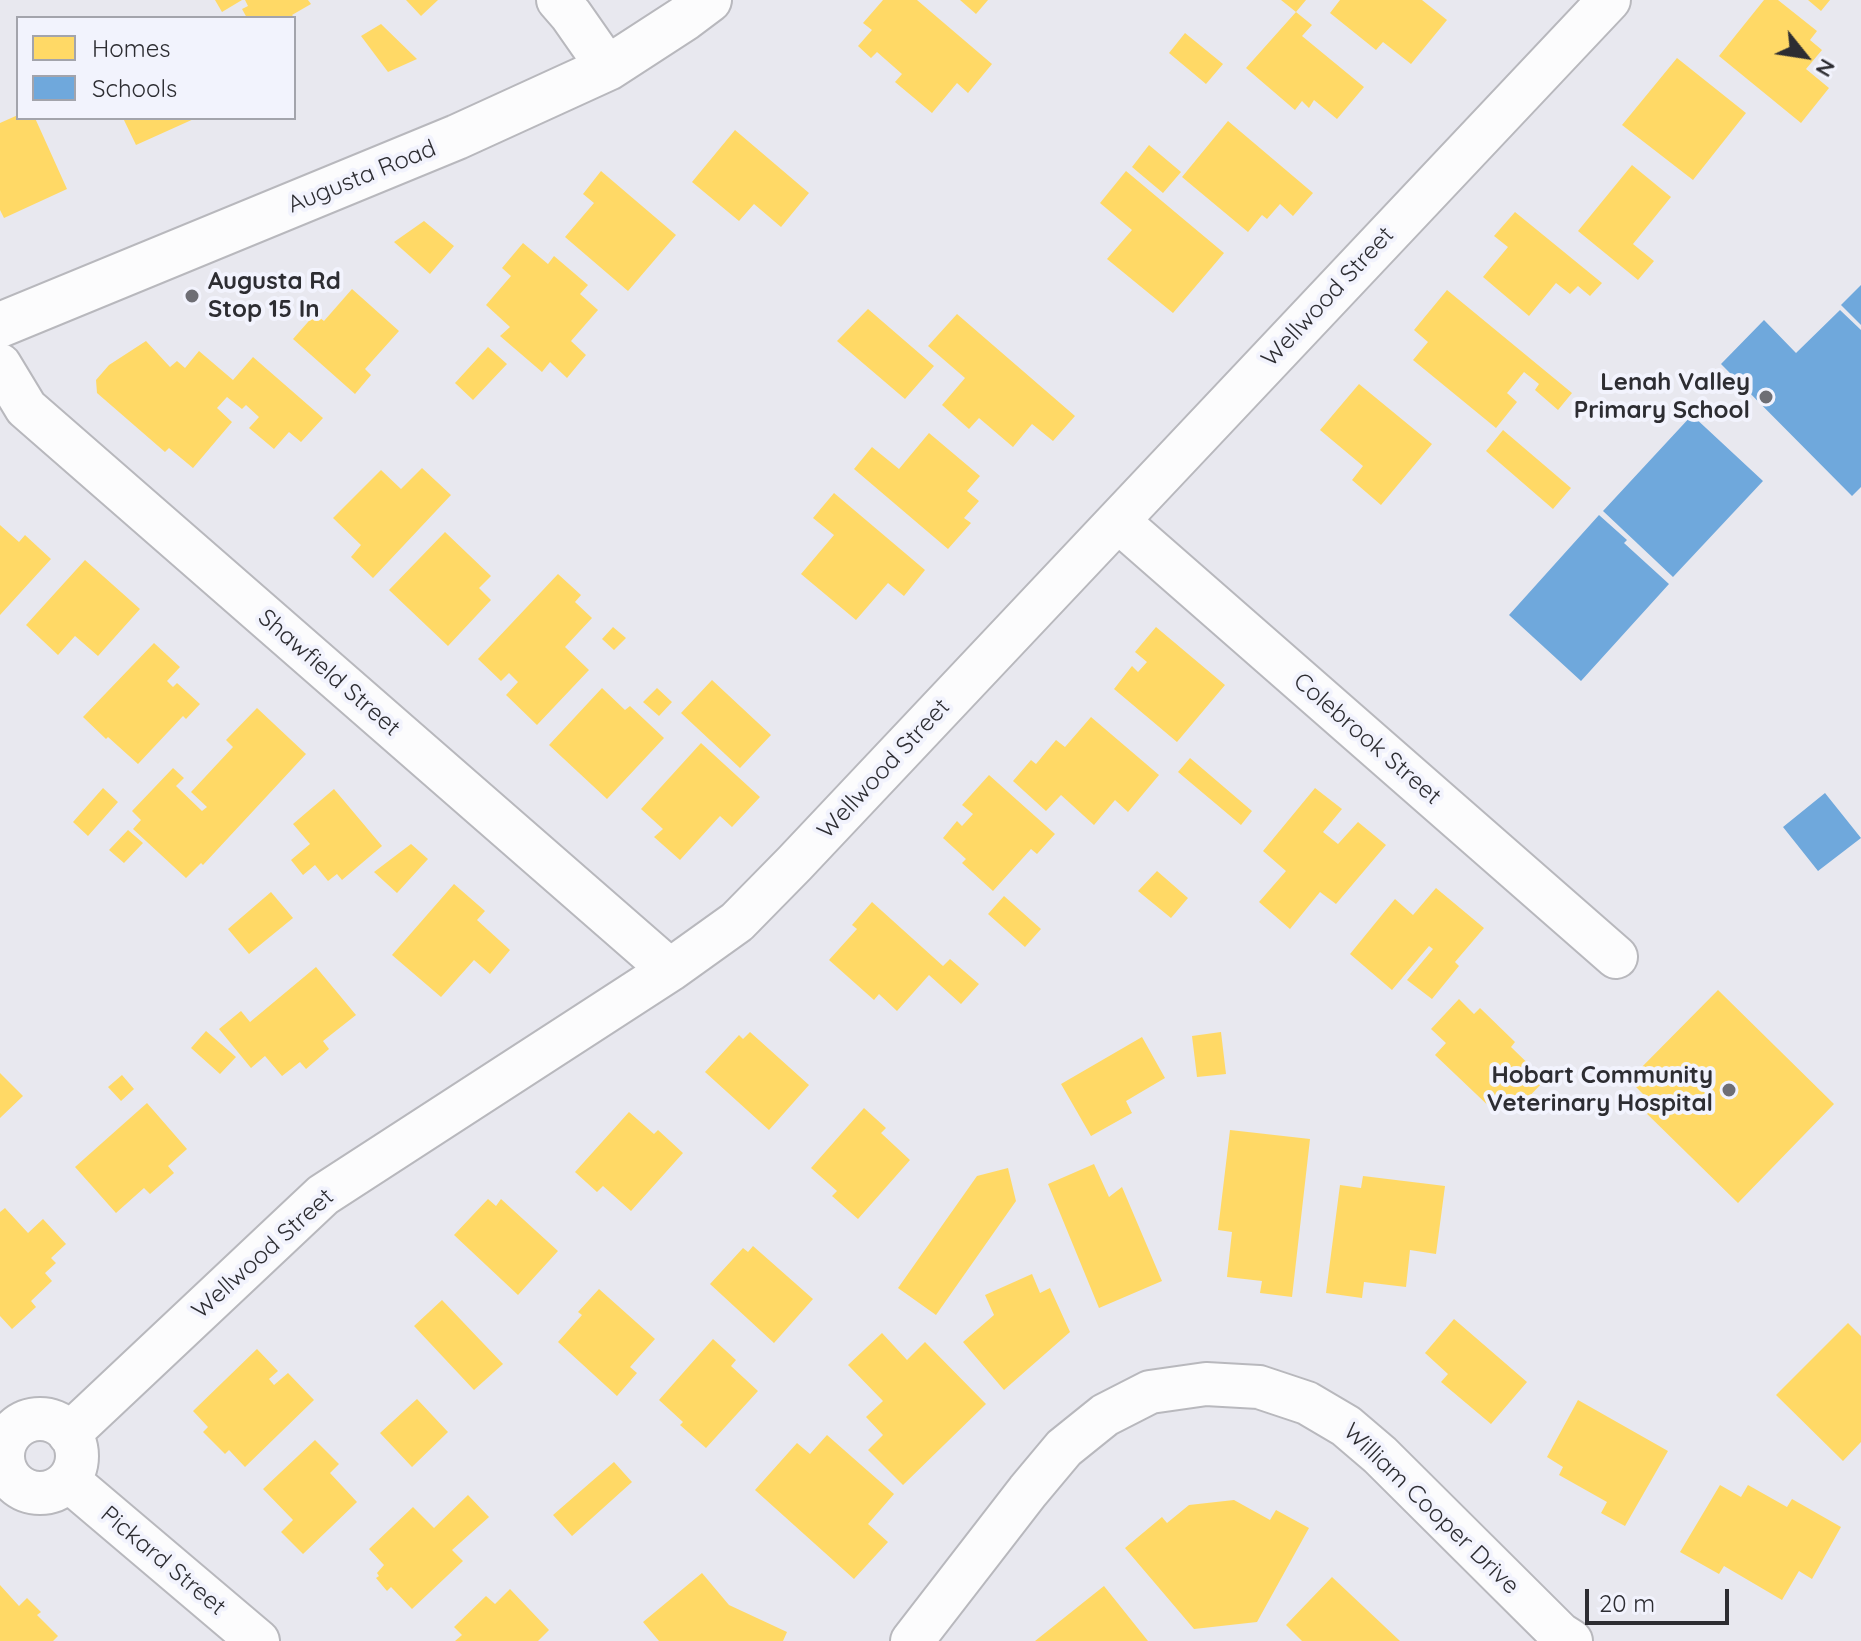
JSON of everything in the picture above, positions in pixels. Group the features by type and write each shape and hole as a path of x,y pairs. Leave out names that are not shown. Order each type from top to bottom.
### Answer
{"main road":[{"name":"Augusta Road","path":"0,325 457,137 608,68 709,0"}],"street":[{"path":"558,0 608,68"},
{"name":"Wellwood Street","path":"69,1434 323,1195 670,970 737,922 1609,0"},
{"name":"Shawfield Street","path":"0,365 26,408 670,970"},
{"name":"Colebrook Street","path":"1118,521 1616,957"},
{"name":"William Cooper Drive","path":"912,1641 1064,1448 1105,1415 1150,1392 1206,1384 1259,1387 1307,1403 1346,1426 1380,1455 1560,1634 1571,1641"},
{"path":"48,1420 60,1425 74,1442 76,1462 68,1480 47,1492 6,1488 3,1450 7,1440 7,1424 48,1420"},
{"name":"Pickard Street","path":"68,1480 258,1641"}],"building: Homes":[{"path":"215,0 242,0 222,12"},
{"path":"245,0 308,0 311,4 293,16 246,16 242,9 248,6"},
{"path":"406,0 438,0 421,16"},
{"path":"883,0 917,0 992,64 968,93 957,83 932,113 895,82 902,74 877,52 871,58 858,46 872,30 863,23"},
{"path":"960,0 988,0 976,14"},
{"path":"1281,0 1306,0 1296,12"},
{"path":"1340,0 1422,0 1447,20 1411,64 1383,42 1376,50 1330,13"},
{"path":"1764,0 1778,0 1817,31 1810,40 1822,50 1806,69 1829,88 1801,123 1719,56"},
{"path":"1808,0 1830,0 1821,11"},
{"path":"1296,12 1312,25 1302,36 1364,87 1337,119 1314,100 1309,108 1302,101 1295,110 1246,68"},
{"path":"381,24 417,59 388,72 361,36"},
{"path":"1185,33 1223,64 1206,84 1169,53"},
{"path":"1677,58 1746,113 1693,180 1622,125"},
{"path":"16,116 16,120 36,120 67,189 4,218 0,210 0,123"},
{"path":"124,120 192,120 136,145"},
{"path":"1228,121 1313,193 1293,216 1280,204 1267,219 1262,215 1248,232 1182,177"},
{"path":"735,130 809,193 781,227 754,204 739,221 692,182"},
{"path":"1149,145 1181,172 1163,193 1132,167"},
{"path":"1632,165 1671,197 1633,244 1654,261 1638,280 1578,231"},
{"path":"601,171 676,235 628,291 565,237 594,203 583,194"},
{"path":"1126,171 1224,253 1173,313 1107,259 1132,230 1100,203"},
{"path":"1515,212 1602,283 1590,296 1578,286 1570,294 1556,283 1529,316 1483,277 1508,247 1494,236"},
{"path":"424,221 454,246 430,274 394,242"},
{"path":"523,243 548,264 554,256 588,285 580,294 598,310 571,341 586,355 567,378 550,362 542,372 500,336 510,327 486,305 511,276 502,268"},
{"path":"352,289 399,331 365,369 371,375 355,394 293,339 315,314 324,321"},
{"path":"1447,290 1572,393 1558,410 1535,390 1539,384 1524,372 1507,393 1517,402 1496,428 1413,360 1428,342 1414,330"},
{"path":"868,309 934,366 905,399 837,341"},
{"path":"957,314 1075,416 1053,441 1032,424 1013,447 979,418 969,429 942,405 965,378 928,346"},
{"path":"146,341 170,367 177,361 185,368 199,351 233,380 253,357 323,418 301,442 289,432 274,449 249,428 259,417 246,405 242,409 227,397 217,408 232,422 193,468 169,448 165,452 97,393 96,380 109,365"},
{"path":"488,347 507,364 473,400 455,383"},
{"path":"1359,384 1432,444 1381,505 1352,480 1363,466 1320,430"},
{"path":"1503,430 1571,488 1553,509 1486,451"},
{"path":"929,433 980,476 967,491 979,501 964,518 971,523 948,549 854,469 872,447 899,469"},
{"path":"422,468 451,495 373,578 351,557 361,545 333,518 381,470 401,489"},
{"path":"834,493 925,570 904,596 888,583 856,620 801,574 834,535 813,518"},
{"path":"0,525 19,542 25,535 51,559 0,615"},
{"path":"445,532 491,576 479,588 491,600 448,646 389,590"},
{"path":"85,560 140,609 98,656 75,636 58,655 26,625"},
{"path":"558,574 581,595 575,602 592,618 565,647 589,670 537,725 506,695 518,682 509,673 501,681 478,659"},
{"path":"613,627 626,638 614,650 602,639"},
{"path":"1156,627 1225,685 1177,742 1114,689 1132,666 1138,672 1147,662 1135,652"},
{"path":"154,643 180,667 167,681 173,687 177,683 200,704 186,719 183,716 138,764 83,717"},
{"path":"712,680 771,735 740,768 681,713"},
{"path":"602,688 625,710 630,706 664,738 607,799 549,745"},
{"path":"657,688 672,702 659,716 643,702"},
{"path":"257,708 306,754 203,865 201,863 186,878 133,829 141,820 132,811 173,768 184,778 176,786 202,811 207,807 191,792 233,747 226,740"},
{"path":"1091,717 1159,775 1128,812 1115,800 1094,825 1061,795 1046,811 1013,781 1031,760 1036,764 1056,740 1065,747"},
{"path":"701,743 760,797 732,827 720,816 680,860 654,837 663,829 641,809"},
{"path":"1190,758 1252,811 1241,825 1178,772"},
{"path":"989,775 1055,834 1037,854 1031,849 993,891 962,863 966,859 943,838 957,821 962,826 973,814 962,805"},
{"path":"103,788 118,802 88,836 73,822"},
{"path":"1315,788 1342,809 1323,832 1338,844 1358,822 1386,845 1336,904 1320,892 1290,929 1259,902 1286,871 1263,851"},
{"path":"334,789 382,846 342,880 337,874 328,881 315,865 303,875 291,860 310,844 293,824"},
{"path":"128,830 143,843 124,863 109,850"},
{"path":"411,844 428,859 397,893 374,872"},
{"path":"1157,871 1188,898 1171,918 1138,891"},
{"path":"454,884 485,911 477,920 510,950 490,974 474,960 441,997 392,955"},
{"path":"1436,888 1484,928 1455,962 1459,966 1432,999 1407,980 1433,949 1429,946 1392,990 1350,954 1395,899 1413,915"},
{"path":"271,892 293,918 249,954 228,929"},
{"path":"1004,896 1041,929 1025,947 988,914"},
{"path":"872,902 943,966 950,959 979,984 961,1004 929,975 897,1011 879,994 874,1000 829,960 857,929 852,925"},
{"path":"316,967 356,1015 323,1041 329,1049 306,1069 300,1062 282,1076 265,1056 251,1068 219,1029 241,1011 250,1022"},
{"name":"Hobart Community Veterinary Hospital","path":"1718,990 1834,1104 1738,1203 1641,1108 1649,1100 1629,1080"},
{"path":"1459,999 1474,1014 1480,1008 1515,1042 1511,1047 1545,1080 1521,1105 1512,1097 1496,1113 1435,1055 1446,1043 1431,1029"},
{"path":"206,1031 236,1057 220,1074 191,1048"},
{"path":"750,1032 809,1085 769,1130 705,1072 739,1035 743,1039"},
{"path":"1221,1032 1226,1074 1197,1077 1192,1036"},
{"path":"1142,1037 1165,1078 1126,1101 1132,1113 1091,1136 1061,1084"},
{"path":"0,1073 23,1096 0,1118"},
{"path":"122,1075 134,1089 121,1101 108,1087"},
{"path":"147,1103 187,1149 168,1166 174,1173 150,1194 144,1188 116,1213 75,1167"},
{"path":"864,1108 886,1128 881,1133 910,1160 858,1219 832,1196 837,1191 811,1168"},
{"path":"629,1112 654,1134 658,1130 683,1153 631,1211 603,1186 597,1192 575,1172"},
{"path":"1230,1130 1310,1139 1292,1297 1260,1293 1262,1281 1227,1277 1232,1232 1218,1230"},
{"path":"1094,1164 1109,1197 1122,1187 1162,1281 1099,1308 1048,1184"},
{"path":"1008,1168 1016,1201 936,1315 898,1288 977,1176"},
{"path":"1363,1176 1445,1186 1436,1254 1410,1250 1406,1287 1364,1282 1362,1298 1326,1293 1340,1185 1361,1188"},
{"path":"488,1199 496,1206 501,1199 558,1251 518,1295 454,1235"},
{"path":"5,1208 28,1233 43,1219 66,1244 51,1258 56,1263 45,1273 52,1281 31,1301 36,1307 12,1329 0,1316 0,1212"},
{"path":"753,1246 813,1299 774,1343 710,1284 743,1248 748,1252"},
{"path":"1032,1274 1040,1293 1050,1288 1070,1332 1004,1390 963,1342 994,1315 985,1295"},
{"path":"599,1289 655,1339 630,1367 637,1373 617,1396 558,1342 582,1315 578,1312"},
{"path":"442,1300 503,1364 474,1390 414,1326"},
{"path":"1454,1319 1527,1382 1491,1424 1441,1382 1448,1374 1425,1353"},
{"path":"1848,1323 1861,1336 1861,1442 1843,1461 1776,1395"},
{"path":"882,1333 907,1360 925,1342 986,1404 903,1485 868,1450 883,1435 866,1417 883,1401 848,1365"},
{"path":"713,1339 736,1360 731,1366 758,1391 706,1448 680,1425 683,1422 659,1400"},
{"path":"257,1349 278,1371 269,1379 274,1385 288,1373 314,1400 245,1467 229,1450 225,1454 203,1432 208,1427 193,1411"},
{"path":"417,1399 448,1432 412,1467 380,1433"},
{"path":"1578,1400 1668,1451 1625,1526 1601,1513 1607,1502 1559,1475 1563,1467 1547,1457"},
{"path":"827,1435 894,1494 868,1524 888,1542 854,1579 755,1490 797,1443 810,1454"},
{"path":"315,1440 339,1464 330,1473 357,1502 303,1554 281,1532 293,1520 263,1489"},
{"path":"614,1462 632,1482 572,1536 553,1515"},
{"path":"1720,1485 1741,1497 1748,1485 1787,1507 1792,1499 1841,1527 1812,1579 1799,1571 1782,1600 1724,1566 1719,1574 1680,1552"},
{"path":"468,1495 489,1517 452,1550 463,1561 412,1609 391,1587 387,1591 376,1578 384,1565 369,1549 413,1507 434,1528"},
{"path":"1234,1500 1270,1520 1276,1510 1309,1528 1257,1622 1194,1629 1125,1548 1162,1517 1167,1523 1189,1505"},
{"path":"702,1573 729,1605 787,1632 783,1641 659,1641 643,1622"},
{"path":"1332,1577 1400,1641 1302,1641 1286,1625"},
{"path":"0,1585 19,1606 27,1598 41,1612 37,1615 58,1636 53,1641 0,1641"},
{"path":"1104,1586 1148,1641 1035,1641"},
{"path":"510,1589 549,1630 538,1641 455,1641 462,1635 454,1627 486,1596 495,1604"}],"building: Schools":[{"path":"1861,285 1861,325 1841,305"},
{"path":"1840,310 1861,330 1861,487 1852,496 1721,364 1764,320 1796,353"},
{"path":"1692,415 1763,481 1673,577 1603,511"},
{"path":"1599,515 1669,584 1581,681 1509,615"},
{"path":"1825,793 1861,838 1818,871 1783,827"}],"place":[{"name":"Augusta Rd Stop 15 In","path":"192,296"},
{"name":"Lenah Valley Primary School","path":"1766,397"},
{"name":"Hobart Community Veterinary Hospital","path":"1729,1090"}]}
